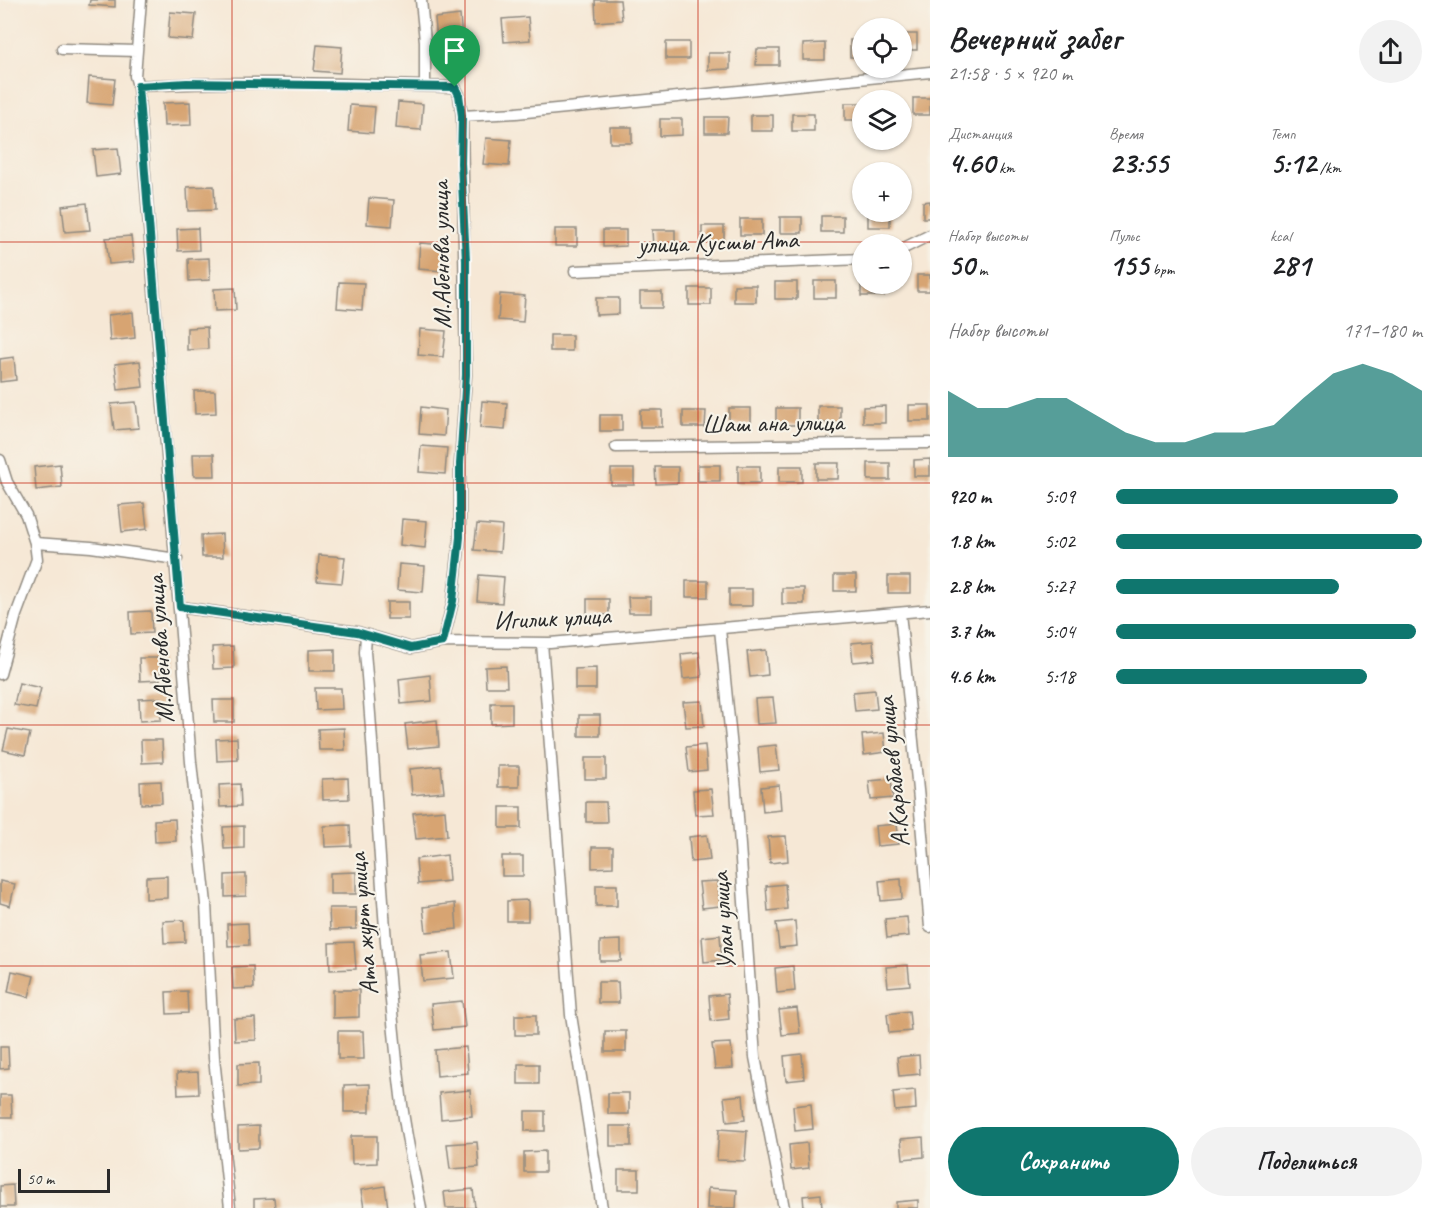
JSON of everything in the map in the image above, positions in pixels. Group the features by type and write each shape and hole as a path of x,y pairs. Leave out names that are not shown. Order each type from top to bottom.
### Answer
{"street":[{"name":"М.Абенова улица","path":"141,0 135,76 138,86 177,559 191,762 206,904 213,1058 230,1208"},
{"path":"421,0 425,41 425,86"},
{"path":"62,49 137,51"},
{"path":"462,116 516,113 930,72"},
{"name":"М.Абенова улица","path":"138,86 199,83 455,87 459,95 462,116 466,375 460,464 460,537 453,601 443,642"},
{"path":"912,244 930,235"},
{"name":"улица Кусшы Ата","path":"575,271 852,259"},
{"name":"Шаш ана улица","path":"616,447 930,443"},
{"path":"0,460 4,482 26,515 35,543 37,559 16,615 0,674"},
{"path":"35,543 177,559"},
{"name":"Игилик улица","path":"180,607 330,628 366,635 411,648 443,642 542,643 930,610"},
{"name":"А.Карабаев улица","path":"900,613 920,800 930,927"},
{"name":"Улан улица","path":"720,629 736,789 755,1057 784,1208"},
{"name":"Ата журт улица","path":"366,635 365,652 381,876 401,1098 421,1208"},
{"path":"542,643 571,1015 603,1208"}],"building":[{"path":"90,0 115,0 115,7 89,5"},
{"path":"595,0 620,0 622,20 596,22"},
{"path":"170,12 196,14 193,40 168,38"},
{"path":"460,15 462,38 437,41 435,18"},
{"path":"528,17 530,40 504,42 502,19"},
{"path":"912,34 917,34 917,50 912,50"},
{"path":"850,40 852,40 852,57 850,57"},
{"path":"666,42 689,42 689,59 666,59"},
{"path":"825,43 825,60 803,60 803,44"},
{"path":"317,45 342,47 340,73 314,71"},
{"path":"757,49 779,49 779,65 756,65"},
{"path":"708,53 730,53 730,69 708,70"},
{"path":"89,77 115,79 112,105 87,103"},
{"path":"913,98 930,98 930,115 913,115"},
{"path":"190,102 191,125 164,126 163,103"},
{"path":"398,102 423,104 421,130 396,128"},
{"path":"845,103 852,103 852,120 845,120"},
{"path":"350,105 375,107 373,133 348,131"},
{"path":"792,114 814,114 814,131 792,131"},
{"path":"751,115 773,115 773,131 751,131"},
{"path":"705,117 728,117 727,133 705,133"},
{"path":"660,119 682,119 682,135 660,136"},
{"path":"610,127 632,127 632,143 610,143"},
{"path":"486,138 511,140 509,166 483,164"},
{"path":"118,148 121,174 96,177 93,150"},
{"path":"214,186 215,210 188,211 187,187"},
{"path":"369,198 394,200 392,226 367,224"},
{"path":"930,201 930,218 923,218 923,202"},
{"path":"87,203 90,230 65,232 62,206"},
{"path":"821,216 843,216 843,232 821,232"},
{"path":"780,217 802,217 802,233 780,233"},
{"path":"740,219 762,219 762,235 740,235"},
{"path":"868,222 890,222 890,227 868,227"},
{"path":"702,226 724,226 724,242 702,242"},
{"path":"198,228 199,250 178,251 177,229"},
{"path":"555,229 577,229 577,246 555,246"},
{"path":"603,230 626,230 626,246 603,247"},
{"path":"652,230 675,230 675,247 653,247"},
{"path":"131,236 134,262 109,264 106,238"},
{"path":"420,243 446,245 443,271 418,269"},
{"path":"209,258 210,280 189,281 188,259"},
{"path":"917,275 930,275 930,291 917,291"},
{"path":"814,281 836,281 836,298 814,298"},
{"path":"339,282 364,283 362,310 337,308"},
{"path":"775,282 797,282 797,299 775,299"},
{"path":"734,285 756,285 756,302 734,302"},
{"path":"235,288 236,310 215,311 214,289"},
{"path":"689,288 711,288 711,305 689,305"},
{"path":"640,292 662,292 662,308 640,308"},
{"path":"500,294 525,296 523,322 498,320"},
{"path":"861,294 884,294 884,296 861,296"},
{"path":"596,298 619,298 619,314 596,315"},
{"path":"133,312 135,338 110,341 108,315"},
{"path":"207,327 208,349 187,350 187,328"},
{"path":"420,329 446,331 443,357 418,355"},
{"path":"550,335 572,335 572,351 550,351"},
{"path":"14,357 16,380 0,382 0,359"},
{"path":"140,361 143,387 118,390 115,364"},
{"path":"194,391 215,391 216,413 195,414"},
{"path":"482,401 507,403 505,430 480,428"},
{"path":"136,402 139,428 114,430 111,404"},
{"path":"909,405 930,405 930,421 909,421"},
{"path":"818,406 840,406 840,423 818,423"},
{"path":"885,406 885,423 863,423 863,407"},
{"path":"421,407 446,410 444,436 419,434"},
{"path":"729,408 751,408 751,424 729,424"},
{"path":"776,408 798,408 798,425 776,425"},
{"path":"640,410 662,410 662,427 640,427"},
{"path":"683,411 706,411 705,427 683,427"},
{"path":"600,415 622,415 622,431 600,431"},
{"path":"421,446 447,448 445,474 419,472"},
{"path":"193,454 214,454 215,476 194,476"},
{"path":"930,459 930,476 914,476 914,460"},
{"path":"816,463 839,463 838,479 816,479"},
{"path":"868,463 890,463 890,480 868,480"},
{"path":"60,464 62,487 36,490 34,467"},
{"path":"698,465 720,465 720,481 698,481"},
{"path":"738,466 760,466 760,483 738,483"},
{"path":"779,466 802,466 802,482 779,482"},
{"path":"655,467 678,467 678,483 656,484"},
{"path":"611,469 634,469 634,485 611,485"},
{"path":"144,503 147,529 122,532 119,505"},
{"path":"402,519 427,521 425,548 400,545"},
{"path":"477,524 502,526 500,552 474,550"},
{"path":"222,534 223,557 202,557 201,535"},
{"path":"319,555 345,557 342,583 317,581"},
{"path":"399,564 425,566 423,592 397,590"},
{"path":"479,575 504,577 502,603 477,601"},
{"path":"834,575 856,575 856,591 834,591"},
{"path":"888,576 910,576 910,593 888,593"},
{"path":"686,581 708,581 708,597 686,597"},
{"path":"782,588 804,588 804,604 782,604"},
{"path":"729,589 752,589 752,606 729,606"},
{"path":"628,597 651,597 651,613 629,613"},
{"path":"587,599 609,599 609,615 587,615"},
{"path":"387,602 409,602 409,619 387,619"},
{"path":"151,611 152,633 131,634 130,612"},
{"path":"873,641 875,660 853,662 851,643"},
{"path":"233,646 234,668 213,669 212,647"},
{"path":"335,649 335,671 309,671 309,650"},
{"path":"766,650 768,675 750,677 747,652"},
{"path":"699,652 702,677 683,679 681,654"},
{"path":"139,658 160,658 160,680 140,681"},
{"path":"506,666 507,687 486,687 485,667"},
{"path":"596,668 596,689 575,689 575,669"},
{"path":"430,675 432,701 401,704 399,679"},
{"path":"19,683 41,688 36,709 14,705"},
{"path":"315,688 341,688 342,709 316,710"},
{"path":"875,690 877,709 855,711 853,692"},
{"path":"160,698 161,720 140,721 139,699"},
{"path":"773,698 776,723 757,724 755,699"},
{"path":"213,700 234,700 234,722 214,722"},
{"path":"702,701 704,726 686,727 683,702"},
{"path":"491,703 512,703 512,723 491,724"},
{"path":"579,715 600,715 600,736 579,736"},
{"path":"437,720 439,746 408,749 405,724"},
{"path":"344,728 345,750 319,750 318,729"},
{"path":"8,729 30,733 25,755 3,750"},
{"path":"884,733 886,752 864,755 862,735"},
{"path":"237,738 238,760 217,761 216,739"},
{"path":"141,740 162,740 163,762 142,763"},
{"path":"705,745 707,770 689,772 686,747"},
{"path":"776,745 779,770 760,772 758,747"},
{"path":"585,758 606,758 606,779 585,779"},
{"path":"441,766 444,792 412,795 410,769"},
{"path":"498,766 519,766 519,787 498,787"},
{"path":"348,778 349,799 323,800 322,779"},
{"path":"891,779 893,798 871,800 869,781"},
{"path":"161,781 162,803 141,804 140,782"},
{"path":"240,784 241,806 220,807 219,785"},
{"path":"779,785 781,810 763,812 761,787"},
{"path":"711,789 714,814 695,815 693,790"},
{"path":"586,802 606,802 607,822 586,822"},
{"path":"500,807 521,807 521,828 500,828"},
{"path":"445,810 447,836 416,839 413,813"},
{"path":"175,819 176,841 155,842 154,820"},
{"path":"897,824 899,844 877,846 875,826"},
{"path":"350,825 351,846 325,847 324,826"},
{"path":"244,826 244,848 224,849 223,827"},
{"path":"707,835 710,860 691,862 689,837"},
{"path":"786,836 788,861 770,863 768,837"},
{"path":"592,847 613,847 613,867 592,868"},
{"path":"447,855 449,881 418,884 416,859"},
{"path":"502,856 523,856 523,876 502,876"},
{"path":"356,872 356,894 330,894 330,873"},
{"path":"246,874 246,896 225,897 225,875"},
{"path":"167,876 167,898 146,899 146,877"},
{"path":"901,879 902,899 881,901 879,881"},
{"path":"0,881 15,884 10,906 0,903"},
{"path":"718,881 720,906 702,908 699,882"},
{"path":"785,884 787,909 768,911 766,886"},
{"path":"596,885 617,885 617,906 596,906"},
{"path":"528,900 528,921 507,921 507,901"},
{"path":"455,903 457,929 426,932 423,907"},
{"path":"329,908 356,908 356,929 330,930"},
{"path":"907,917 909,936 887,938 885,919"},
{"path":"184,920 185,942 164,943 163,921"},
{"path":"795,921 797,946 779,948 776,923"},
{"path":"248,923 249,945 228,946 227,924"},
{"path":"720,935 722,960 704,962 702,937"},
{"path":"621,940 621,961 600,961 600,941"},
{"path":"354,942 356,969 330,970 329,943"},
{"path":"451,952 454,978 423,981 420,955"},
{"path":"908,965 910,985 888,987 886,967"},
{"path":"253,966 254,988 233,989 232,967"},
{"path":"793,966 795,991 777,993 775,968"},
{"path":"12,971 34,976 29,997 8,992"},
{"path":"598,982 618,982 619,1003 598,1003"},
{"path":"333,990 359,990 359,1017 333,1018"},
{"path":"187,991 188,1013 167,1014 166,992"},
{"path":"727,994 729,1019 711,1021 709,996"},
{"path":"462,1001 465,1027 434,1030 431,1004"},
{"path":"797,1008 800,1033 782,1035 779,1010"},
{"path":"909,1011 911,1031 889,1033 887,1014"},
{"path":"515,1015 536,1015 536,1035 515,1035"},
{"path":"255,1018 256,1040 235,1041 234,1019"},
{"path":"338,1031 363,1031 364,1059 338,1059"},
{"path":"605,1031 626,1031 626,1052 605,1052"},
{"path":"731,1043 733,1068 715,1069 712,1044"},
{"path":"0,1047 8,1047 9,1068 0,1069"},
{"path":"466,1047 468,1073 437,1076 435,1050"},
{"path":"802,1054 804,1079 786,1081 784,1056"},
{"path":"919,1055 920,1074 899,1076 897,1057"},
{"path":"259,1063 259,1085 238,1086 238,1064"},
{"path":"518,1064 539,1064 539,1084 518,1084"},
{"path":"198,1072 199,1094 178,1095 177,1073"},
{"path":"370,1084 370,1112 344,1112 344,1085"},
{"path":"470,1090 472,1116 441,1119 439,1093"},
{"path":"915,1090 916,1109 895,1111 893,1092"},
{"path":"608,1093 629,1093 629,1114 608,1114"},
{"path":"0,1095 11,1095 12,1117 0,1117"},
{"path":"743,1095 745,1120 727,1122 724,1097"},
{"path":"811,1104 813,1129 795,1131 793,1106"},
{"path":"525,1111 545,1111 545,1131 525,1131"},
{"path":"259,1126 259,1148 238,1149 238,1127"},
{"path":"610,1126 631,1126 631,1146 610,1146"},
{"path":"719,1129 747,1131 745,1161 717,1160"},
{"path":"351,1136 377,1136 377,1163 352,1164"},
{"path":"923,1137 924,1157 903,1159 901,1139"},
{"path":"477,1142 479,1167 450,1169 447,1144"},
{"path":"807,1143 809,1168 791,1170 789,1145"},
{"path":"545,1151 545,1172 524,1172 524,1152"},
{"path":"618,1170 639,1170 639,1190 618,1190"},
{"path":"13,1185 14,1207 0,1207 0,1186"},
{"path":"385,1186 388,1208 364,1208 361,1190"},
{"path":"708,1188 737,1190 736,1208 707,1208"},
{"path":"473,1189 475,1208 446,1208 444,1192"},
{"path":"821,1194 822,1208 804,1208 803,1196"},
{"path":"274,1198 275,1208 254,1208 254,1199"},
{"path":"918,1200 918,1208 896,1208 896,1202"}],"route":[{"path":"187,83 455,87 459,95 462,116 466,375 460,464 460,537 453,601 443,642 411,648 357,632 180,607 138,86 187,83"}]}
